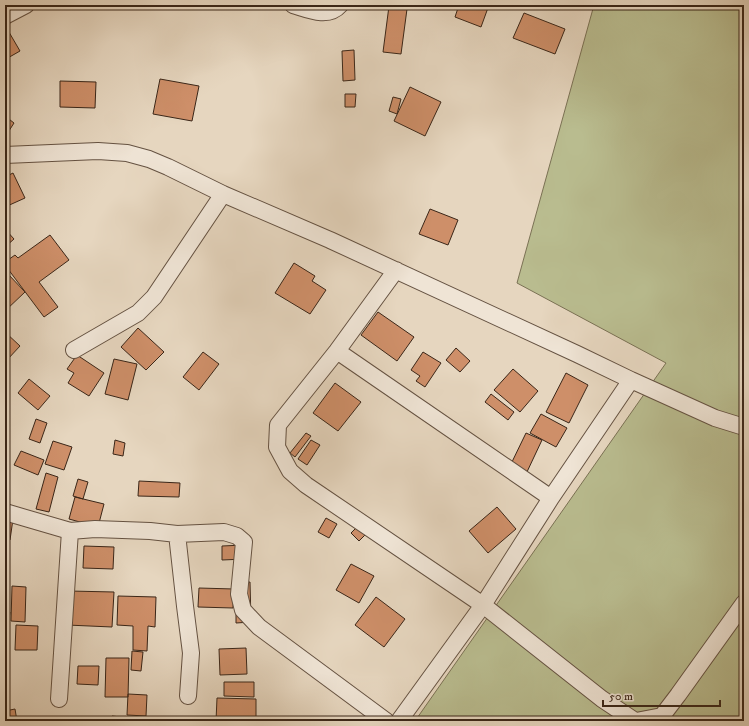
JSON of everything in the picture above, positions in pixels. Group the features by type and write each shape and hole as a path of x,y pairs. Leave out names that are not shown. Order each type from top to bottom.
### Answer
{"street":[{"path":"5,16 26,5"},
{"path":"293,5 315,12 328,12 336,10 340,5"},
{"path":"5,155 98,151 127,153 168,167 223,194 396,270 714,418 744,427"},
{"path":"74,350 138,313 154,297 223,194"},
{"path":"396,270 337,351 278,425 277,447 290,471 306,484 483,605 602,699 635,721 662,716 744,603"},
{"path":"337,351 551,498"},
{"path":"399,721 483,605 551,498 631,380"},
{"path":"5,512 70,531 95,529 150,531 178,534 224,532 237,536 244,542 239,594 243,610 259,627 386,721"},
{"path":"59,699 70,531"},
{"path":"178,534 191,653 188,696"}],"green space":[{"path":"594,5 744,5 744,721 415,721 666,363 517,283"}],"building":[{"path":"459,5 489,5 481,27 455,17"},
{"path":"389,6 407,9 401,54 383,52"},
{"path":"524,13 565,29 555,54 513,38"},
{"path":"6,27 20,51 6,59 5,28"},
{"path":"354,50 355,80 343,81 342,51"},
{"path":"160,79 199,86 192,121 153,114"},
{"path":"60,81 96,82 95,108 60,107"},
{"path":"410,87 441,102 425,136 394,121"},
{"path":"345,94 356,94 355,107 345,107"},
{"path":"393,97 401,99 397,114 389,111"},
{"path":"5,116 14,123 5,137"},
{"path":"13,173 25,198 5,207 5,177"},
{"path":"430,209 458,220 448,245 419,234"},
{"path":"5,229 14,239 5,247"},
{"path":"50,235 69,260 39,282 58,307 44,317 5,265 5,262 15,255 18,258"},
{"path":"294,263 315,276 312,281 326,290 310,314 275,293"},
{"path":"8,274 25,292 5,311 5,277"},
{"path":"378,312 414,337 397,361 361,335"},
{"path":"138,328 164,352 146,370 121,347"},
{"path":"5,332 20,346 7,360 5,358"},
{"path":"456,348 470,361 460,372 446,360"},
{"path":"203,352 219,364 199,390 183,377"},
{"path":"423,352 441,363 425,387 416,381 420,376 411,370"},
{"path":"77,355 104,373 89,396 68,383 74,373 67,369"},
{"path":"114,359 137,364 128,400 105,394"},
{"path":"513,369 538,391 520,412 494,390"},
{"path":"566,373 588,385 569,423 546,412"},
{"path":"29,379 50,396 38,410 18,393"},
{"path":"335,383 361,402 338,431 313,413"},
{"path":"491,394 514,412 508,420 485,402"},
{"path":"541,414 567,428 556,447 530,433"},
{"path":"36,419 47,423 40,443 29,439"},
{"path":"306,433 311,436 295,457 290,453"},
{"path":"526,433 542,440 526,474 510,466"},
{"path":"115,440 125,443 123,456 113,454"},
{"path":"311,440 320,445 307,465 298,459"},
{"path":"53,441 72,447 64,470 45,464"},
{"path":"21,451 44,460 38,475 14,465"},
{"path":"46,473 58,477 49,512 36,509"},
{"path":"78,479 88,482 83,499 73,496"},
{"path":"139,481 180,483 179,497 138,496"},
{"path":"75,497 104,504 98,527 69,519"},
{"path":"497,507 516,529 488,553 469,531"},
{"path":"5,518 13,519 10,540 5,540"},
{"path":"326,518 337,524 329,538 318,532"},
{"path":"360,524 368,532 359,541 351,533"},
{"path":"244,545 245,559 222,560 222,546"},
{"path":"84,546 114,547 113,569 83,568"},
{"path":"351,564 374,576 359,603 336,590"},
{"path":"250,582 251,622 236,623 236,583"},
{"path":"12,586 26,587 25,622 11,621"},
{"path":"199,588 234,589 233,608 198,607"},
{"path":"69,591 114,592 112,627 67,625"},
{"path":"118,596 156,597 155,627 148,626 147,651 133,650 133,626 117,625"},
{"path":"376,597 405,619 384,647 355,625"},
{"path":"5,612 10,612 6,642 5,642"},
{"path":"16,625 38,626 37,650 15,650"},
{"path":"246,648 247,674 220,675 219,649"},
{"path":"132,651 143,652 141,671 131,670"},
{"path":"106,658 129,658 128,697 105,697"},
{"path":"78,666 99,666 98,685 77,684"},
{"path":"224,682 254,682 254,697 224,696"},
{"path":"128,694 147,695 146,716 127,715"},
{"path":"217,698 256,699 256,721 216,721"},
{"path":"15,709 17,721 5,721 5,711"},
{"path":"112,716 139,719 138,721 112,721"}]}
